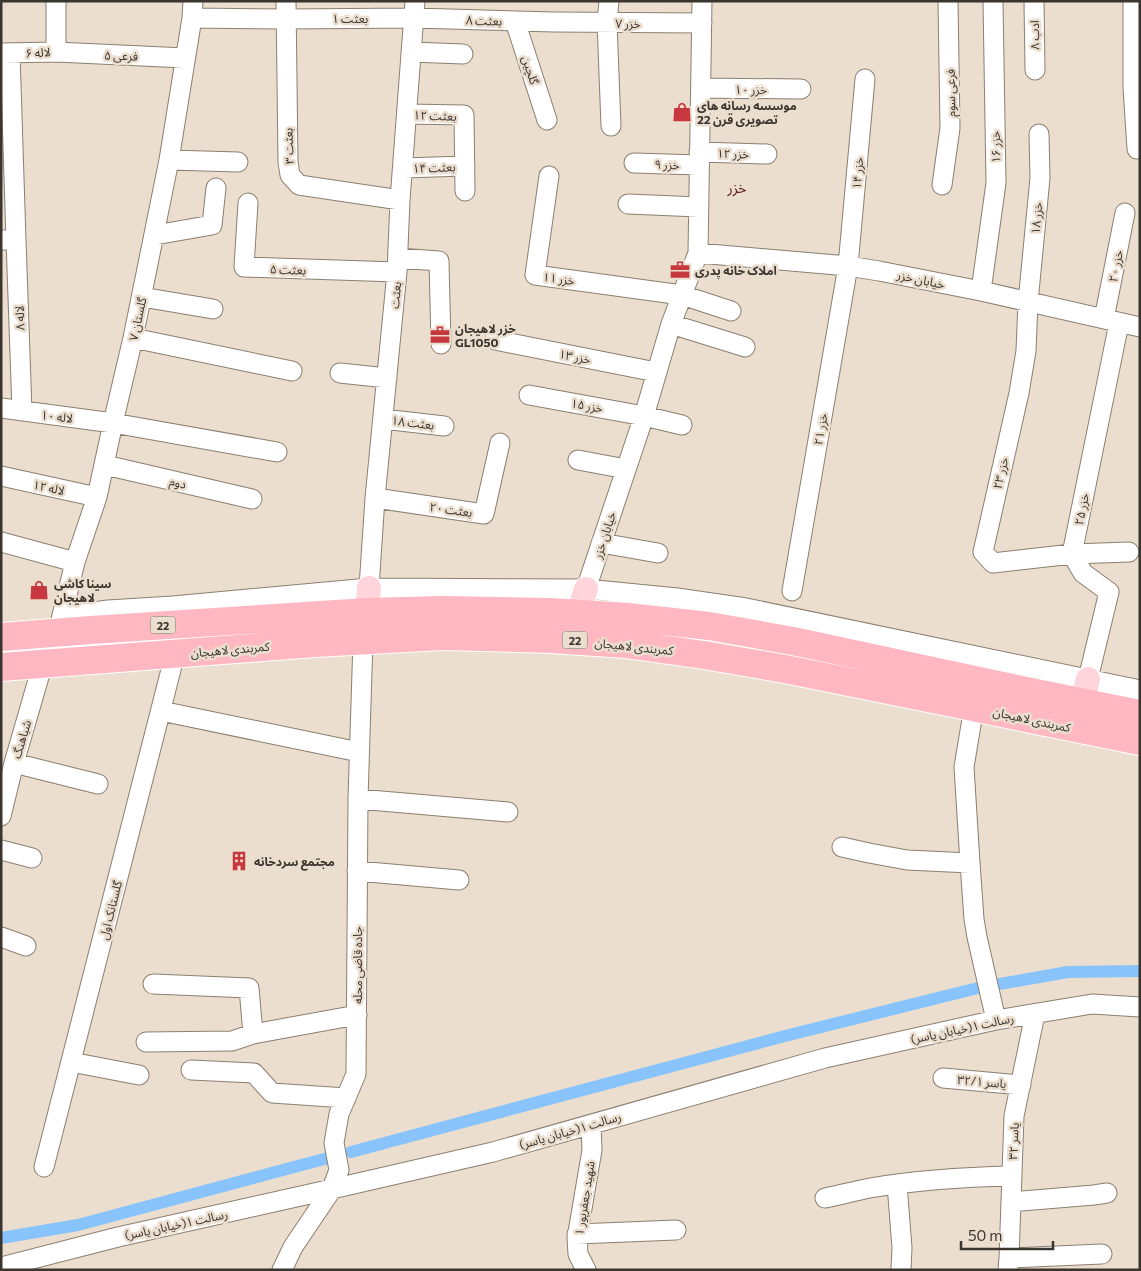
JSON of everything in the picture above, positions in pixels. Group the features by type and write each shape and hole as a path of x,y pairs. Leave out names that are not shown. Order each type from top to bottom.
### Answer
{"highway":[{"name":"22","path":"1,637 368,600 443,610 550,612 582,601 628,616 709,626 1085,691 1140,714"},
{"name":"کمربندی لاهیجان","path":"1,667 315,642 442,636 552,639 625,644 776,667 1140,741"}],"street":[{"name":"لاله ۶","path":"6,53 56,52 56,1"},
{"path":"609,1 607,22 611,126"},
{"name":"خیابان خزر","path":"582,601 644,416 671,324 698,253 702,1"},
{"name":"فرعی سوم","path":"942,185 950,128 948,1"},
{"name":"خزر ۱۶","path":"981,291 996,183 993,1"},
{"name":"ادب ۸","path":"1034,1 1035,70"},
{"path":"1132,1 1137,149"},
{"name":"بعثت ۱","path":"192,9 415,10"},
{"name":"گلستان ۷","path":"58,632 74,562 98,497 112,423 142,297 169,160 192,9"},
{"name":"بعثت ۳","path":"286,10 288,162 290,175 299,185 400,200"},
{"name":"بعثت ۸","path":"415,10 515,21 554,22"},
{"name":"بعثت","path":"368,600 375,498 398,265 400,200 415,10"},
{"name":"گلچین","path":"515,21 547,120"},
{"name":"خزر ۷","path":"554,22 702,23"},
{"name":"فرعی ۵","path":"56,52 186,58"},
{"path":"411,52 463,54"},
{"name":"لاله ۸","path":"6,53 9,240 22,411"},
{"name":"خزر ۱۴","path":"848,266 865,79"},
{"name":"خزر ۱۰","path":"700,88 801,89"},
{"name":"بعثت ۱۲","path":"407,114 464,115 465,166"},
{"name":"خزر ۱۸","path":"1028,302 1040,178 1039,134"},
{"name":"خزر ۱۲","path":"699,159 767,154"},
{"name":"خزر ۹","path":"634,163 699,159"},
{"path":"169,160 238,162"},
{"path":"465,166 465,191"},
{"name":"بعثت ۱۴","path":"403,168 465,166"},
{"name":"خزر ۱۱","path":"549,176 535,275 682,295"},
{"path":"154,235 212,225 216,188"},
{"name":"بعثت ۵","path":"248,202 244,267 398,265"},
{"path":"628,204 699,207"},
{"name":"خزر ۲۰","path":"1112,321 1125,213"},
{"name":"خیابان خزر","path":"698,253 879,270 981,291 1140,328"},
{"path":"398,265 440,261 441,344"},
{"name":"خزر ۲۱","path":"792,591 848,266"},
{"path":"682,295 731,312"},
{"path":"142,297 213,308"},
{"name":"خزر ۲۳","path":"1028,302 1026,351 1019,393 983,552 993,563 1072,554"},
{"name":"خزر ۲۵","path":"1072,554 1112,321"},
{"path":"671,324 745,346"},
{"path":"133,338 292,371"},
{"name":"خزر ۱۳","path":"495,340 656,372"},
{"path":"340,372 387,378"},
{"name":"خزر ۱۵","path":"530,395 682,425"},
{"name":"لاله ۱۰","path":"1,408 112,423 277,452"},
{"name":"بعثت ۱۸","path":"383,418 444,426"},
{"name":"بعثت ۲۰","path":"375,498 484,514 500,443"},
{"path":"578,460 626,470"},
{"name":"دوم","path":"104,465 252,499"},
{"name":"لاله ۱۲","path":"1,476 98,497"},
{"path":"1,542 74,562"},
{"path":"601,543 658,553"},
{"path":"1129,552 1072,554 1083,573 1109,592 1085,691 1140,690"},
{"name":"جاده قاضی محله","path":"282,1270 293,1247 332,1190 339,1170 334,1143 339,1114 356,1074 358,799 363,640"},
{"name":"گلستانک اول","path":"44,1167 175,654"},
{"name":"شباهنگ","path":"1,816 43,663"},
{"path":"974,708 964,767 970,863 975,928 996,1020"},
{"path":"161,711 359,752"},
{"path":"14,763 98,784"},
{"path":"358,799 508,812"},
{"path":"842,847 907,860 970,863"},
{"path":"1,850 32,858"},
{"path":"357,871 459,880"},
{"path":"1,937 26,946"},
{"path":"153,984 249,988 253,1034"},
{"name":"رسالت ۱(خیابان یاسر)","path":"1,1267 43,1263 118,1236 332,1190 492,1152 825,1058 996,1020 1092,1004 1140,1007"},
{"name":"یاسر ۳۲","path":"1009,1264 1014,1116 1035,1014"},
{"path":"146,1042 232,1041 253,1034 357,1015"},
{"path":"71,1062 139,1075"},
{"path":"191,1070 254,1073 272,1094 346,1098"},
{"name":"یاسر ۳۲/۱","path":"943,1078 1021,1085"},
{"name":"شهید جعفرپور ۱","path":"586,1270 578,1254 577,1238 592,1150 591,1125"},
{"path":"825,1198 897,1184 1012,1176"},
{"path":"897,1184 902,1248 901,1270"},
{"path":"1011,1202 1094,1196 1107,1193"},
{"path":"578,1234 676,1230"},
{"path":"1009,1264 1102,1254"}],"waterway":[{"path":"351,1152 785,1036 982,987 1068,972 1140,971"},
{"path":"1,1238 78,1225 328,1158"}],"place":[{"name":"موسسه رسانه های تصویری قرن 22","path":"682,112"},
{"name":"املاک خانه پدری","path":"680,270"},
{"name":"خزر لاهیجان GL1050","path":"440,335"},
{"name":"سینا کاشی لاهیجان","path":"39,590"},
{"name":"مجتمع سردخانه","path":"239,861"}],"district":[{"name":"خزر","path":"737,187"}]}
